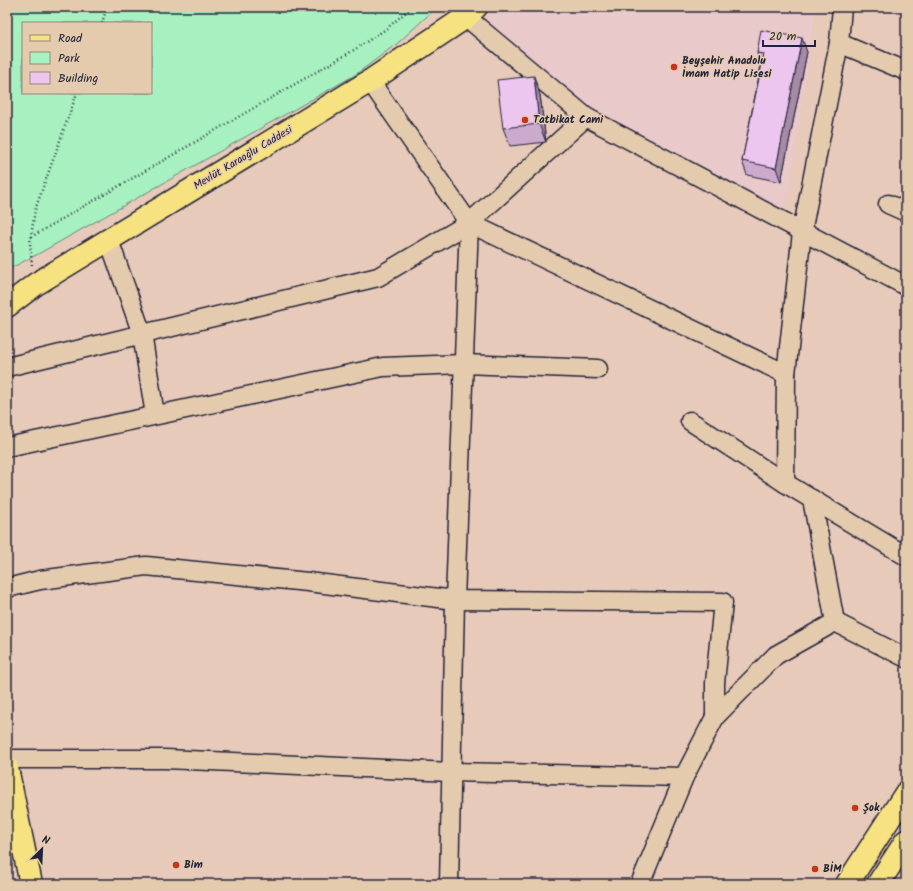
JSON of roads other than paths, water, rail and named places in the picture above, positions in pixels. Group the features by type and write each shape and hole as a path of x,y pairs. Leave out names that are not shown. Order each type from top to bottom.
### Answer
{"main road":[{"name":"Mevlüt Karaoğlu Caddesi","path":"7,306 36,284 370,81 471,12"},
{"path":"7,768 31,884"},
{"path":"848,884 906,793"},
{"path":"878,884 906,841"}],"street":[{"path":"785,483 786,374 802,232 839,43 842,7"},
{"path":"471,12 586,117 906,286"},
{"path":"839,43 906,72"},
{"path":"370,81 469,223 786,374"},
{"path":"7,367 378,277 469,223 586,117"},
{"path":"888,204 906,212"},
{"path":"449,884 455,600 469,223"},
{"path":"109,240 142,334 155,415"},
{"path":"7,447 383,367 464,364 598,369"},
{"path":"690,421 785,483 906,556"},
{"path":"812,499 834,622"},
{"path":"7,588 40,580 146,566 308,582 455,600 723,602 715,683 715,717"},
{"path":"834,622 906,658"},
{"path":"640,884 684,777 715,717 776,655 834,622"},
{"path":"7,759 165,759 451,772 684,777"}],"place":[{"name":"Beyşehir Anadolu İmam Hatip Lisesi","path":"674,67"},
{"name":"Tatbikat Cami","path":"525,120"},
{"name":"Şok","path":"855,808"},
{"name":"Bim","path":"176,865"},
{"name":"BİM","path":"815,869"}]}
